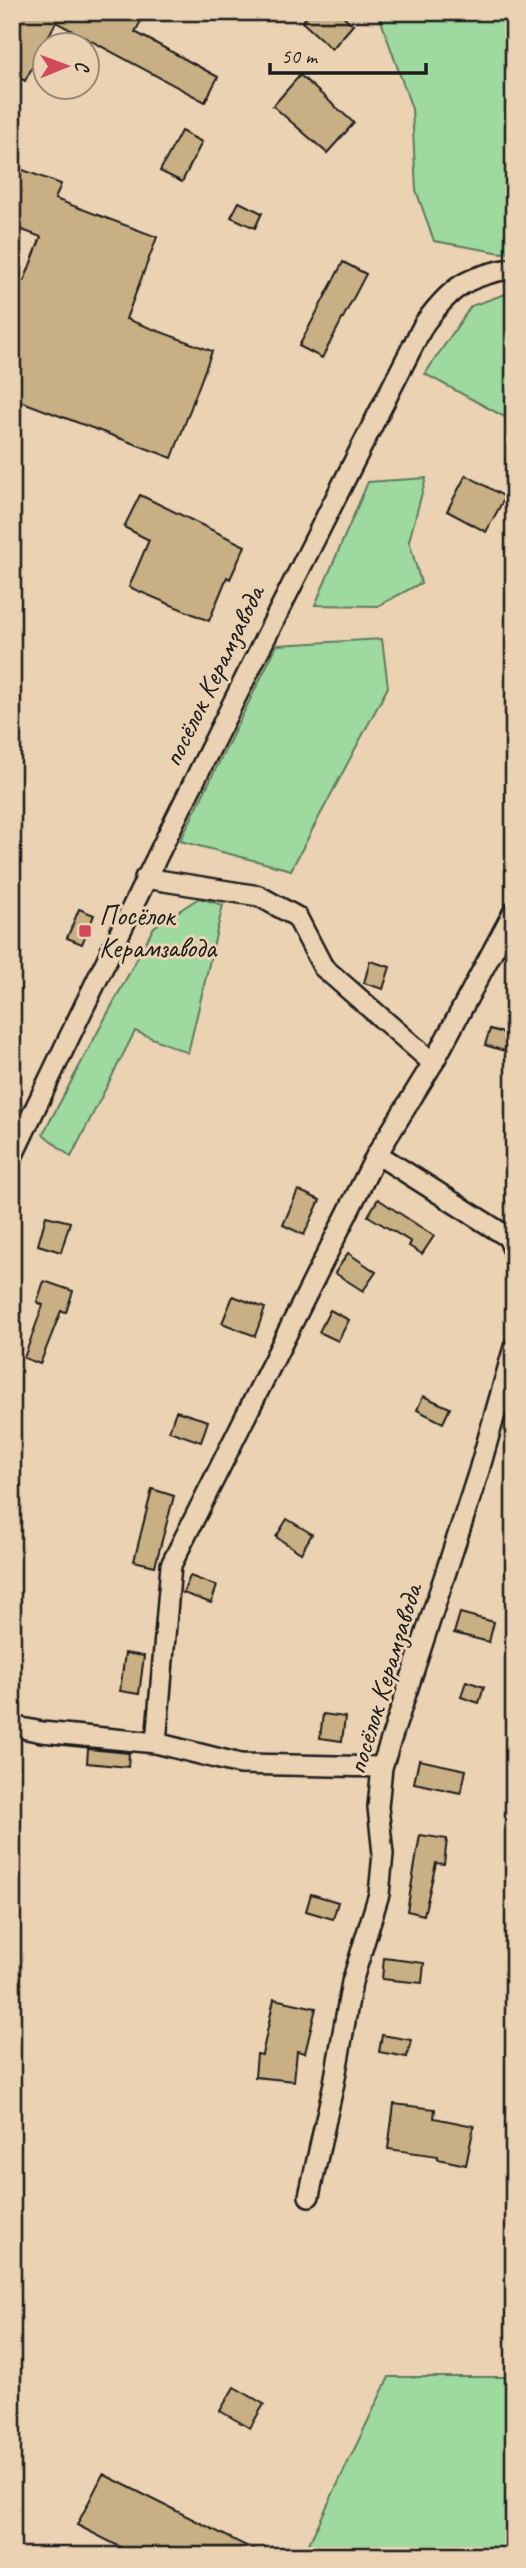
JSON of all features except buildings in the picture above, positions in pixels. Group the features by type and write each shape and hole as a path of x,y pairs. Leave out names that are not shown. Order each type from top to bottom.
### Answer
{"street":[{"name":"посёлок Керамзавода","path":"12,1157 266,633 424,324 444,298 461,284 484,273 514,268"},
{"path":"145,878 259,896 297,918 323,967 433,1063"},
{"path":"156,1743 171,1565 377,1154 433,1063 514,911"},
{"path":"377,1154 508,1237 514,1252"},
{"name":"посёлок Керамзавода","path":"309,2196 334,2083 352,1982 379,1894 383,1854 377,1807 382,1767 478,1474 514,1347"},
{"path":"12,1726 42,1732 156,1743 240,1764 382,1767"}],"green space":[{"path":"378,12 514,12 514,251 502,253 434,241 416,190 412,109"},
{"path":"514,291 514,422 425,374 471,306"},
{"path":"426,478 409,541 421,583 378,606 315,605 368,482"},
{"path":"382,639 388,687 291,870 180,841 277,645"},
{"path":"199,898 223,905 188,1053 135,1031 71,1157 43,1134 154,927"},
{"path":"389,2377 514,2377 514,2556 303,2556"}],"place":[{"name":"Посёлок Керамзавода","path":"85,931"}]}
